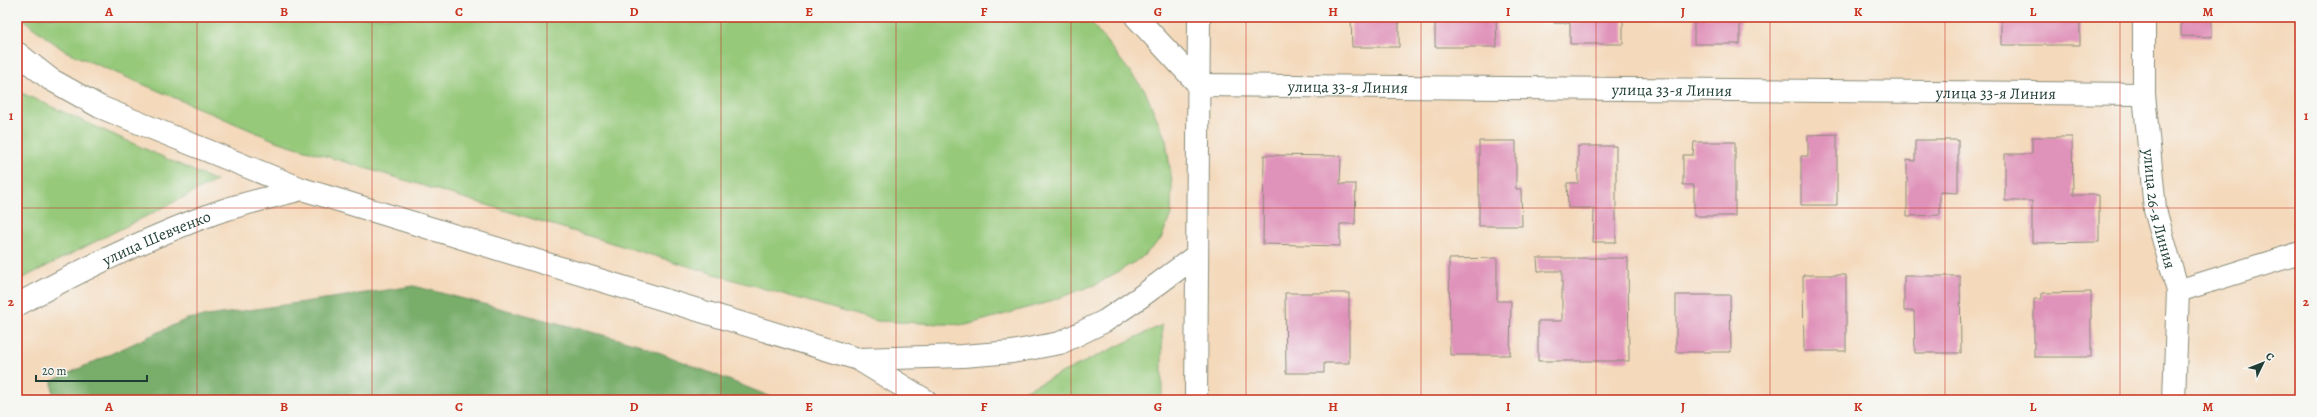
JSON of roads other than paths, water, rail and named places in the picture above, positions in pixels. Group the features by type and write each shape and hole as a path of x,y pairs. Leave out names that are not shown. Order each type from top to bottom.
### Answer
{"street":[{"path":"1136,17 1199,85"},
{"path":"1196,400 1199,17"},
{"name":"улица 26-я Линия","path":"2144,17 2144,94 2155,210 2178,291 2174,400"},
{"path":"17,53 50,79 100,107 302,189 858,359 925,400"},
{"name":"улица 33-я Линия","path":"1199,85 2144,94"},
{"name":"улица Шевченко","path":"17,305 92,264 167,232 216,213 302,189"},
{"path":"2178,291 2300,253"},
{"path":"858,359 962,356 1012,352 1060,343 1105,321 1197,255"}]}
